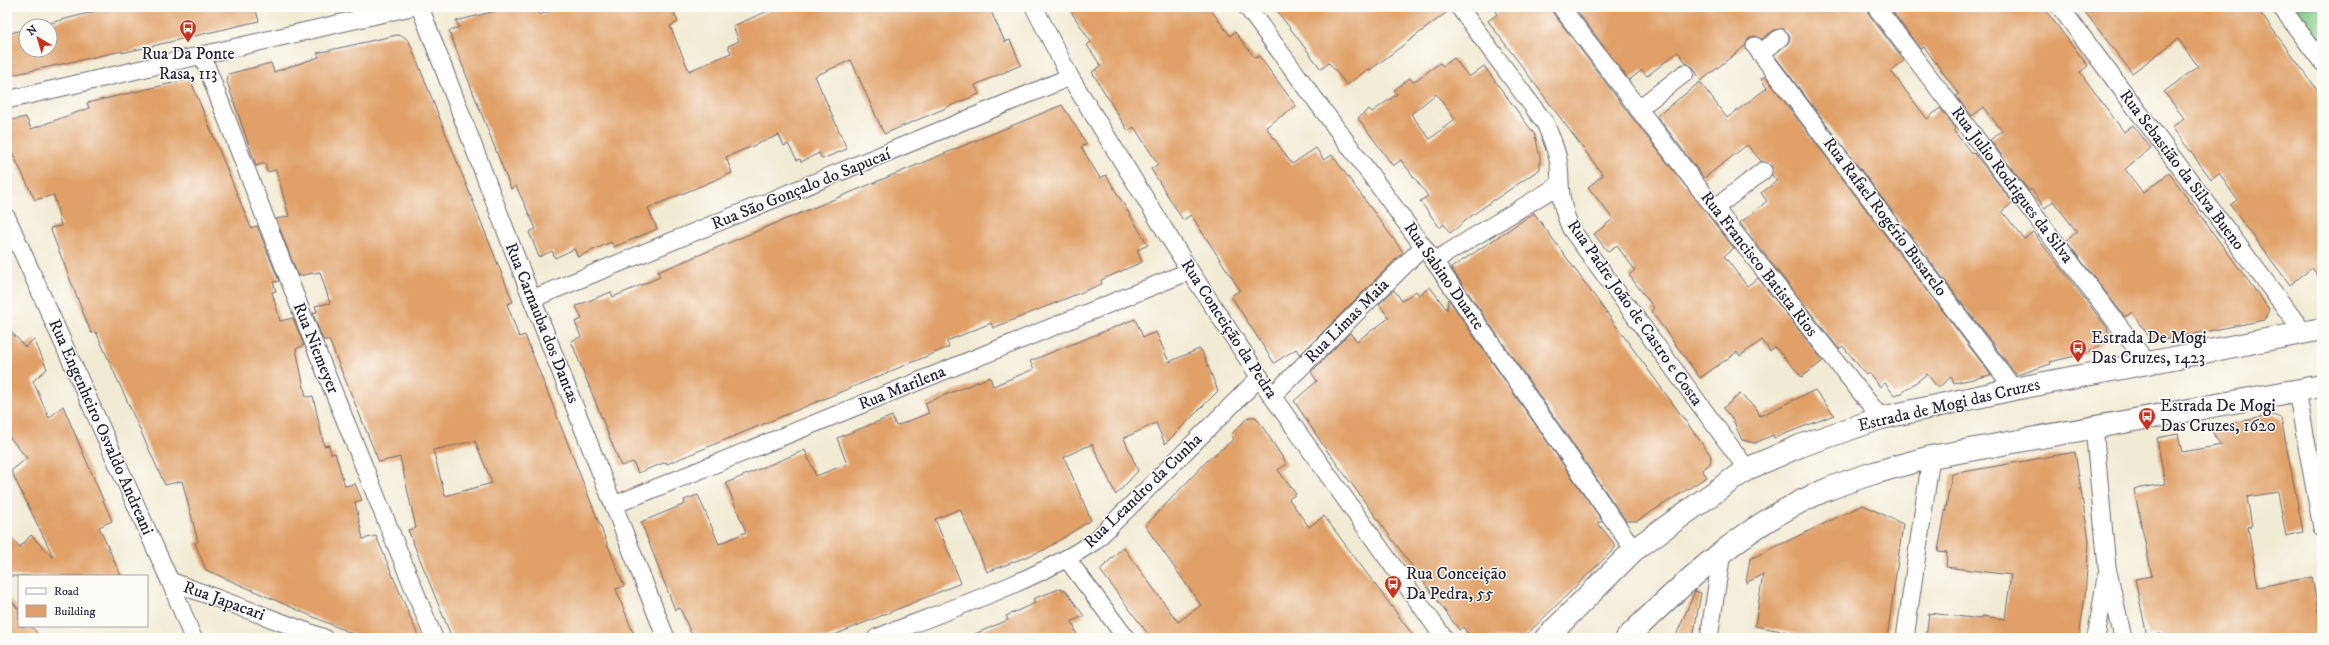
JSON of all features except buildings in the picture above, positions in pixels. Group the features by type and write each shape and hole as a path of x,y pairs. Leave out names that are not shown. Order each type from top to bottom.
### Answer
{"main road":[{"name":"Estrada de Mogi das Cruzes","path":"1546,638 1634,550 1747,469 1800,446 1881,418 2014,389 2313,331"},
{"path":"1627,638 1674,592 1722,552 1768,519 1820,492 1873,473 1931,458 2322,386"}],"street":[{"path":"7,100 411,7"},
{"name":"Rua Carnauba dos Dantas","path":"420,7 532,299 666,638"},
{"name":"Rua Conceição da Pedra","path":"1034,7 1070,77 1190,271 1272,396 1444,638"},
{"name":"Rua Sabino Duarte","path":"1247,7 1434,261 1634,550"},
{"name":"Rua Padre João de Castro e Costa","path":"1459,7 1545,123 1555,145 1559,164 1559,185 1562,209 1571,228 1747,469"},
{"name":"Rua Francisco Batista Rios","path":"1561,7 1715,208 1881,418"},
{"name":"Rua Julio Rodrigues da Silva","path":"1876,7 2148,364"},
{"name":"Rua Sebastião da Silva Bueno","path":"2060,7 2313,331"},
{"path":"2281,7 2322,62"},
{"name":"Rua Rafael Rogério Busarelo","path":"1780,38 1758,50 2014,389"},
{"name":"Rua Niemeyer","path":"202,56 314,344 434,638"},
{"path":"1638,109 1685,73"},
{"name":"Rua São Gonçalo do Sapucaí","path":"532,299 1070,77"},
{"path":"1715,208 1763,171"},
{"path":"1434,261 1559,185"},
{"name":"Rua Engenheiro Osvaldo Andreani","path":"7,218 170,581 193,638"},
{"name":"Rua Limas Maia","path":"1272,396 1424,247"},
{"name":"Rua Marilena","path":"614,505 1190,271"},
{"name":"Rua Leandro da Cunha","path":"876,638 1027,577 1067,559 1095,541 1260,377"},
{"path":"2297,391 2322,528"},
{"path":"2094,427 2108,566 2123,638"},
{"path":"1905,638 1931,458"},
{"path":"1709,638 1722,552"},
{"path":"1067,559 1126,638"},
{"path":"2096,638 2108,566"},
{"name":"Rua Japacari","path":"170,581 324,638"}],"green space":[{"path":"2294,7 2322,7 2322,45"}],"place":[{"name":"Rua Da Ponte Rasa, 113","path":"188,43"},
{"name":"Estrada De Mogi Das Cruzes, 1423","path":"2078,363"},
{"name":"Estrada De Mogi Das Cruzes, 1620","path":"2147,431"},
{"name":"Rua Conceição Da Pedra, 55","path":"1393,599"}]}
